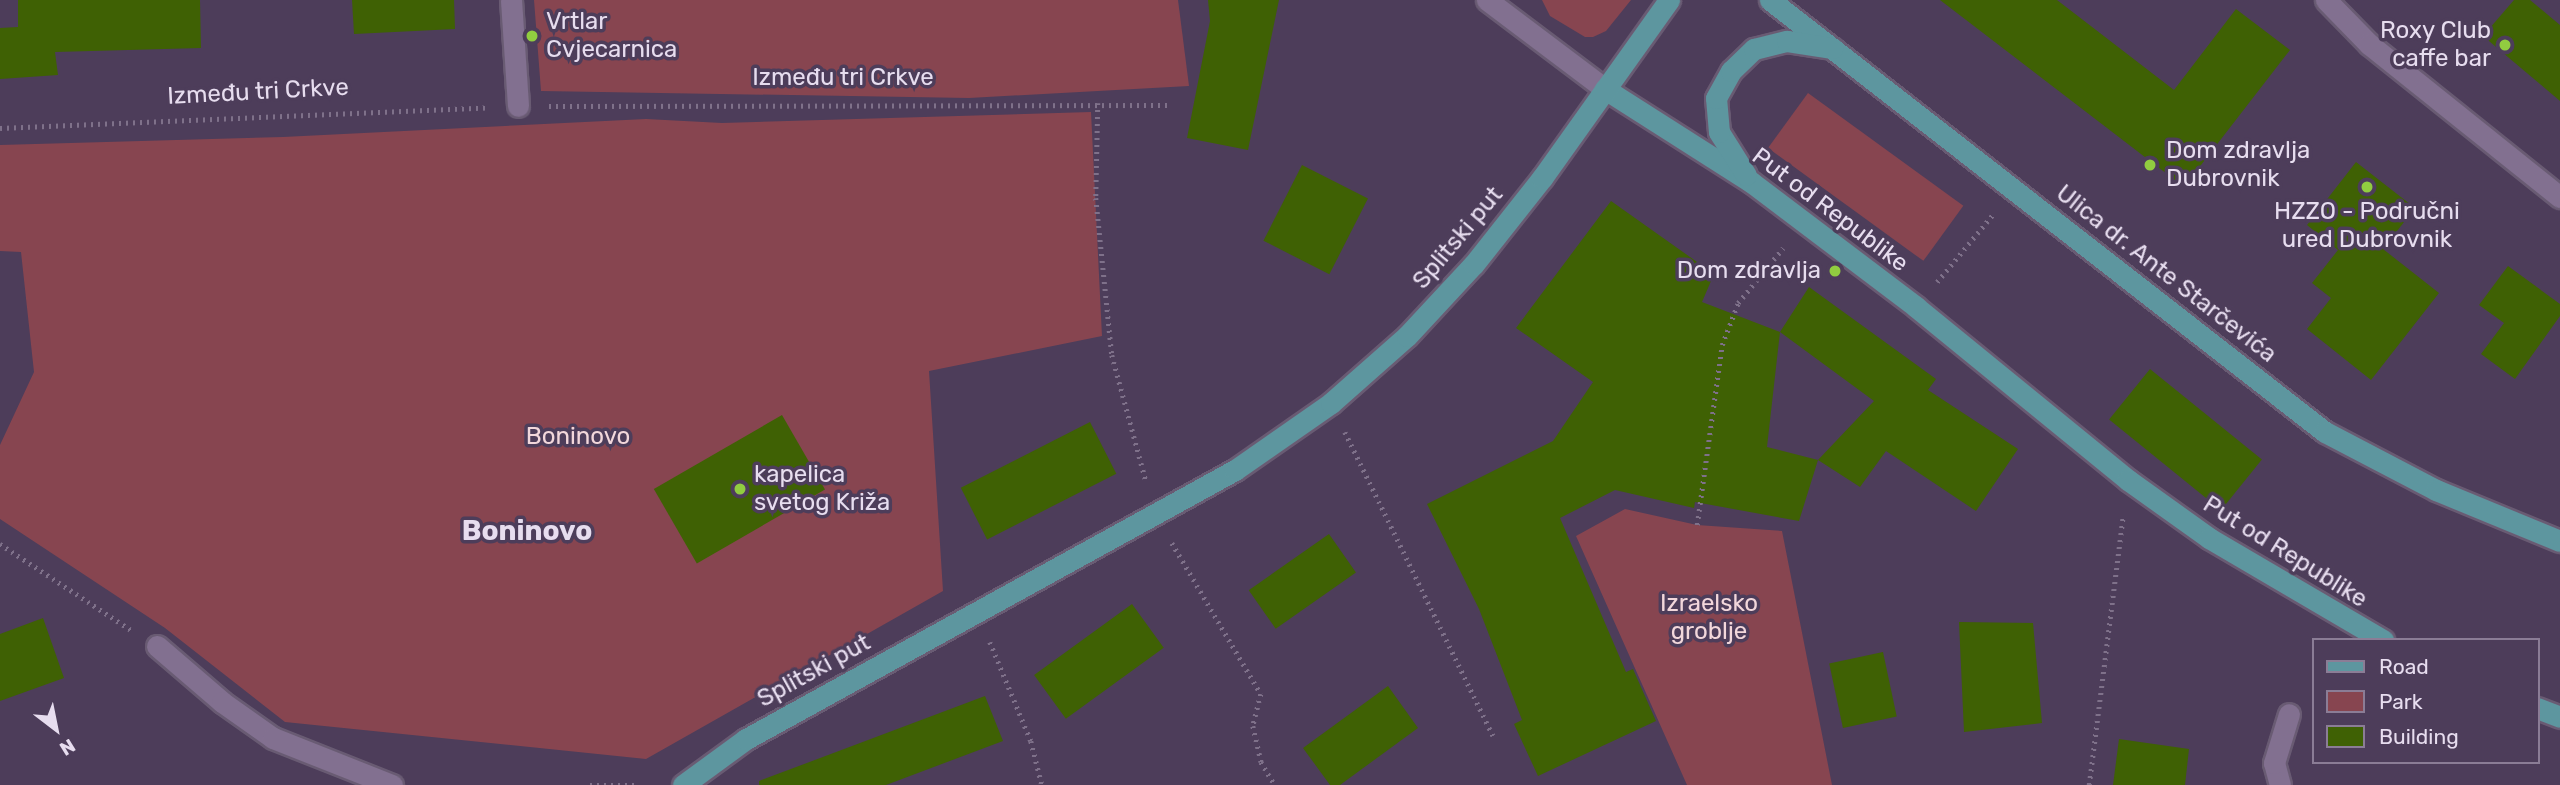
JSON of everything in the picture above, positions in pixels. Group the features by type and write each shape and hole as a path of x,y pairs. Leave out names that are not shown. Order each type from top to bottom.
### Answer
{"main road":[{"name":"Splitski put","path":"683,785 746,739 975,610 1235,470 1331,403 1407,336 1474,264 1669,0"},
{"name":"Ulica dr. Ante Starčevića","path":"1770,0 2325,432 2436,490 2560,541"},
{"path":"1751,182 1719,132 1716,98 1731,71 1754,49 1787,41 1835,48"},
{"name":"Put od Republike","path":"1605,89 1751,182 1916,307 2128,480 2209,538 2380,638"},
{"path":"2539,709 2560,717"}],"street":[{"path":"511,0 519,106"},
{"name":"Put od Republike","path":"1487,0 1605,89"},
{"path":"2326,0 2369,44 2560,197"},
{"path":"157,646 222,702 273,738 392,785"},
{"path":"2280,785 2274,763 2289,713"}],"path":[{"name":"Između tri Crkve","path":"0,128 519,106 1098,103 1167,105"},
{"path":"1098,103 1096,198 1112,355 1154,513 1261,694 1253,726 1261,762 1275,785"},
{"path":"1916,307 2015,189"},
{"path":"1697,525 1722,345 1738,303 1804,223"},
{"path":"1331,403 1493,736"},
{"path":"2089,785 2128,480"},
{"path":"0,544 157,646"},
{"path":"975,610 1031,741 1042,785"},
{"path":"590,785 635,785"}],"green space":[{"path":"534,0 1178,0 1189,86 969,98 541,91"},
{"path":"1542,0 1631,0 1606,31 1593,37 1585,37 1550,16"},
{"path":"1808,93 1963,206 1923,261 1768,148"},
{"name":"Boninovo","path":"1091,112 1102,336 929,371 943,591 646,759 285,722 165,628 0,519 0,445 34,372 21,252 0,251 0,145 283,137 646,119 722,123"},
{"name":"Izraelsko groblje","path":"1625,509 1697,525 1782,531 1832,785 1687,785 1576,536"}],"building":[{"path":"18,0 200,0 201,48 55,52 58,75 0,79 0,28 18,27"},
{"path":"352,0 454,0 455,29 354,34"},
{"path":"1208,0 1279,0 1248,150 1187,138 1210,21"},
{"path":"1940,0 2057,0 2174,90 2236,9 2290,50 2184,187"},
{"path":"2514,0 2530,0 2560,25 2560,101 2483,36"},
{"path":"2356,162 2415,208 2383,249 2439,293 2371,380 2307,329 2331,298 2312,283 2338,250 2307,225"},
{"path":"1302,165 1368,199 1329,274 1263,241"},
{"path":"1611,201 1714,274 1702,302 1780,332 1767,447 1818,460 1799,521 1695,502 1694,508 1615,490 1560,518 1626,672 1633,669 1656,721 1538,776 1514,724 1522,720 1479,609 1427,504 1553,441 1593,382 1516,328"},
{"path":"2508,266 2560,304 2560,316 2515,379 2481,354 2504,323 2479,305"},
{"path":"1809,287 1936,379 1928,390 2018,449 1976,511 1886,451 1860,487 1818,460 1874,401 1780,332"},
{"path":"2150,369 2262,460 2221,510 2109,420"},
{"name":"kapelica svetog Križa","path":"782,415 825,489 697,563 654,489"},
{"path":"1090,422 1116,474 987,540 961,488"},
{"path":"1329,534 1356,573 1276,629 1249,590"},
{"path":"1132,604 1164,648 1066,719 1034,675"},
{"path":"43,618 64,678 0,701 0,634"},
{"path":"1959,622 2033,623 2042,723 1964,732"},
{"path":"1883,652 1897,717 1843,728 1829,663"},
{"path":"1388,686 1418,728 1340,785 1330,785 1303,748"},
{"path":"985,696 1003,741 886,785 759,785 759,781"},
{"path":"2119,739 2189,749 2185,785 2113,785"}],"place":[{"name":"Vrtlar Cvjecarnica","path":"532,36"},
{"name":"Roxy Club caffe bar","path":"2505,45"},
{"name":"Dom zdravlja Dubrovnik","path":"2150,165"},
{"name":"HZZO - Područni ured Dubrovnik","path":"2367,187"},
{"name":"Dom zdravlja","path":"1835,271"},
{"name":"kapelica svetog Križa","path":"740,489"}],"district":[{"name":"Boninovo","path":"527,531"}]}
